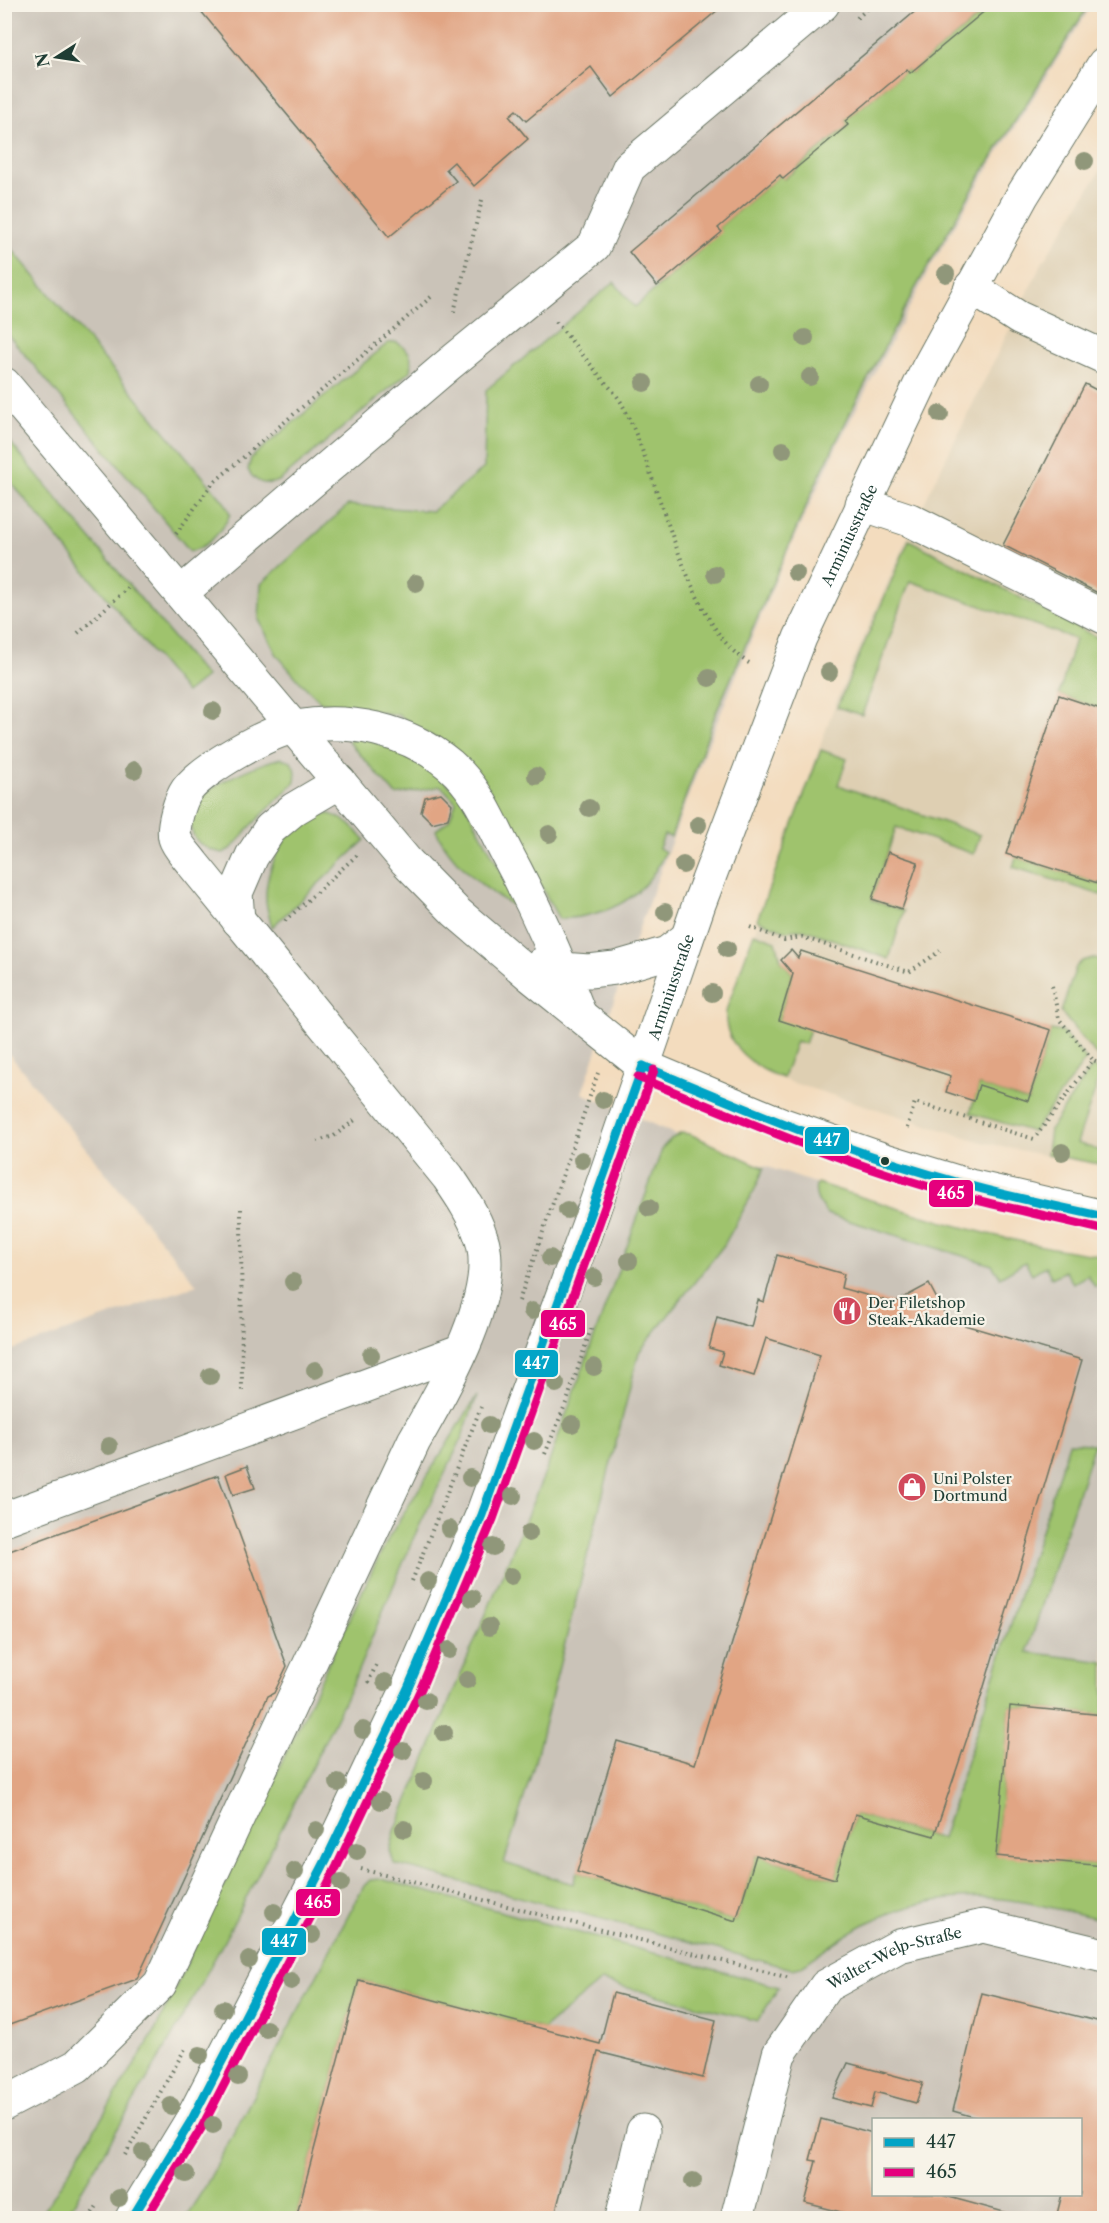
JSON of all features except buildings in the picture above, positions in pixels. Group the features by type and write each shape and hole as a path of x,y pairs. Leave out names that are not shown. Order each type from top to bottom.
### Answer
{"street":[{"path":"181,593 448,364 594,246 629,167 823,4"},
{"name":"Arminiusstraße","path":"132,2218 191,2121 326,1860 408,1688 482,1515 593,1212 687,938 800,638 927,370 1022,196 1104,64"},
{"path":"971,287 1019,318 1104,357"},
{"path":"4,384 156,562 381,833 456,912 643,1066 781,1124 885,1161 970,1186 1104,1217"},
{"path":"862,504 910,520 1104,617"},
{"path":"4,2104 77,2066 160,1984 404,1462 450,1377 474,1320 485,1277 482,1239 468,1208 448,1177 238,920 175,838 178,809 187,790 204,773 253,744 294,727 325,724 368,727 411,740 452,766 477,796 522,880 579,1013"},
{"path":"238,920 236,893 252,856 270,829 294,810 340,782"},
{"path":"508,956 561,969 589,971 641,962 667,953 687,938"},
{"path":"4,1519 460,1351"},
{"name":"Walter-Welp-Straße","path":"737,2218 779,2055 826,1986 898,1946 983,1926 1104,1955"},
{"path":"622,2218 643,2131"}],"path":[{"path":"453,316 483,196"},
{"path":"534,295 621,402 634,429 694,590 714,626 740,658 784,681"},
{"path":"78,633 156,562 212,484 431,297"},
{"path":"277,929 381,833"},
{"path":"750,927 784,940 802,937 909,972 940,951"},
{"path":"1052,986 1059,1019 1093,1060 1104,1064"},
{"path":"906,1128 915,1102 1034,1139 1093,1060"},
{"path":"317,1141 334,1136 383,1098"},
{"path":"242,1209 242,1431"},
{"path":"326,1860 826,1986"},
{"path":"123,2158 191,2038"},
{"path":"89,2218 101,2199"}],"shaded area":[{"path":"5,5 1092,5 982,179 929,270 838,444 782,565 706,749 638,931 582,1093 686,1139 875,1204 987,1239 1104,1258 1104,2218 5,2218 4,1353 197,1285 5,1049"},
{"path":"1104,165 1104,1165 1061,1159 982,1142 771,1076 742,1054 725,1020 835,704 903,546 1041,265"}],"green space":[{"path":"993,5 1089,5 979,178 915,289 853,407 817,481 715,715 671,837 664,835 659,848 665,852 657,868 636,893 623,902 594,914 559,919 486,786 442,743 398,715 321,702 301,683 277,655 259,620 261,584 348,505 432,511 484,468 486,390 614,282 635,307 721,232 718,228 780,175 784,179 848,126 845,121 907,69 910,73"},
{"path":"5,241 225,503 230,514 227,520 219,532 203,546 190,551 5,331"},
{"path":"396,342 409,354 410,371 279,481 265,483 254,478 248,470 251,458 388,343"},
{"path":"4,435 206,677 186,693 5,475"},
{"path":"909,540 1104,641 1104,710 1059,695 1075,639 910,581 862,715 837,707"},
{"path":"360,735 425,764 461,796 521,909 497,896 472,876 442,842 436,830 449,820 456,802 441,786 396,795 348,741"},
{"path":"821,750 847,759 838,785 980,835 974,854 896,827 872,900 904,911 889,959 803,929 787,931 757,920"},
{"path":"281,758 291,762 296,772 295,782 232,848 223,853 207,848 198,842 192,832 191,817 194,806 202,796 235,776"},
{"path":"330,814 345,821 365,840 272,927 266,902 267,887 273,862 279,850 295,828 305,820 316,815"},
{"path":"1016,857 1104,885 1104,896 1013,867"},
{"path":"754,933 776,941 781,960 793,974 779,1019 810,1029 805,1044 796,1041 783,1078 762,1069 743,1054 730,1036 726,1025 727,1006"},
{"path":"1093,958 1104,960 1104,1057 1096,1055 1061,1012 1076,967 1082,961"},
{"path":"1051,1030 1062,1032 1086,1059 1033,1132 970,1113 979,1085 1028,1101"},
{"path":"1092,1067 1102,1070 1077,1143 1104,1152 1104,1165 1047,1154 1050,1129"},
{"path":"681,1133 690,1134 764,1168 724,1245 639,1352 534,1765 504,1863 573,1884 577,1872 736,1921 756,1855 835,1879 855,1814 942,1839 1069,1443 1094,1444 1027,1652 1104,1662 1104,1715 1010,1706 996,1855 1104,1866 1104,1920 1016,1901 961,1898 933,1901 904,1908 864,1924 800,1967 792,1969 394,1864 390,1850 395,1831 545,1473 663,1147"},
{"path":"817,1183 995,1236 1104,1256 1104,1282 1095,1287 1088,1275 1073,1283 1065,1271 1052,1278 1045,1266 1032,1274 1025,1262 1000,1277 992,1265 827,1214 816,1196"},
{"path":"477,1396 460,1442 413,1539 352,1685 222,1945 166,2047 65,2218 40,2218 154,2033 389,1537"},
{"path":"381,1879 779,1987 758,2021 601,1981 543,2029 359,1980 296,2218 185,2218 205,2187 364,1886 370,1880"}],"transit line":[{"name":"447","path":"643,1066 764,1116 887,1161 988,1190 1104,1217"},
{"name":"447","path":"132,2218 191,2121 326,1860 408,1688 482,1515 643,1066"},
{"name":"465","path":"146,2218 202,2127 337,1866 419,1693 493,1519 654,1070"},
{"name":"465","path":"638,1077 719,1111 884,1173 968,1198 1101,1229"}],"place":[{"name":"Der Filetshop Steak-Akademie","path":"847,1311"},
{"name":"Uni Polster Dortmund","path":"912,1487"}]}
